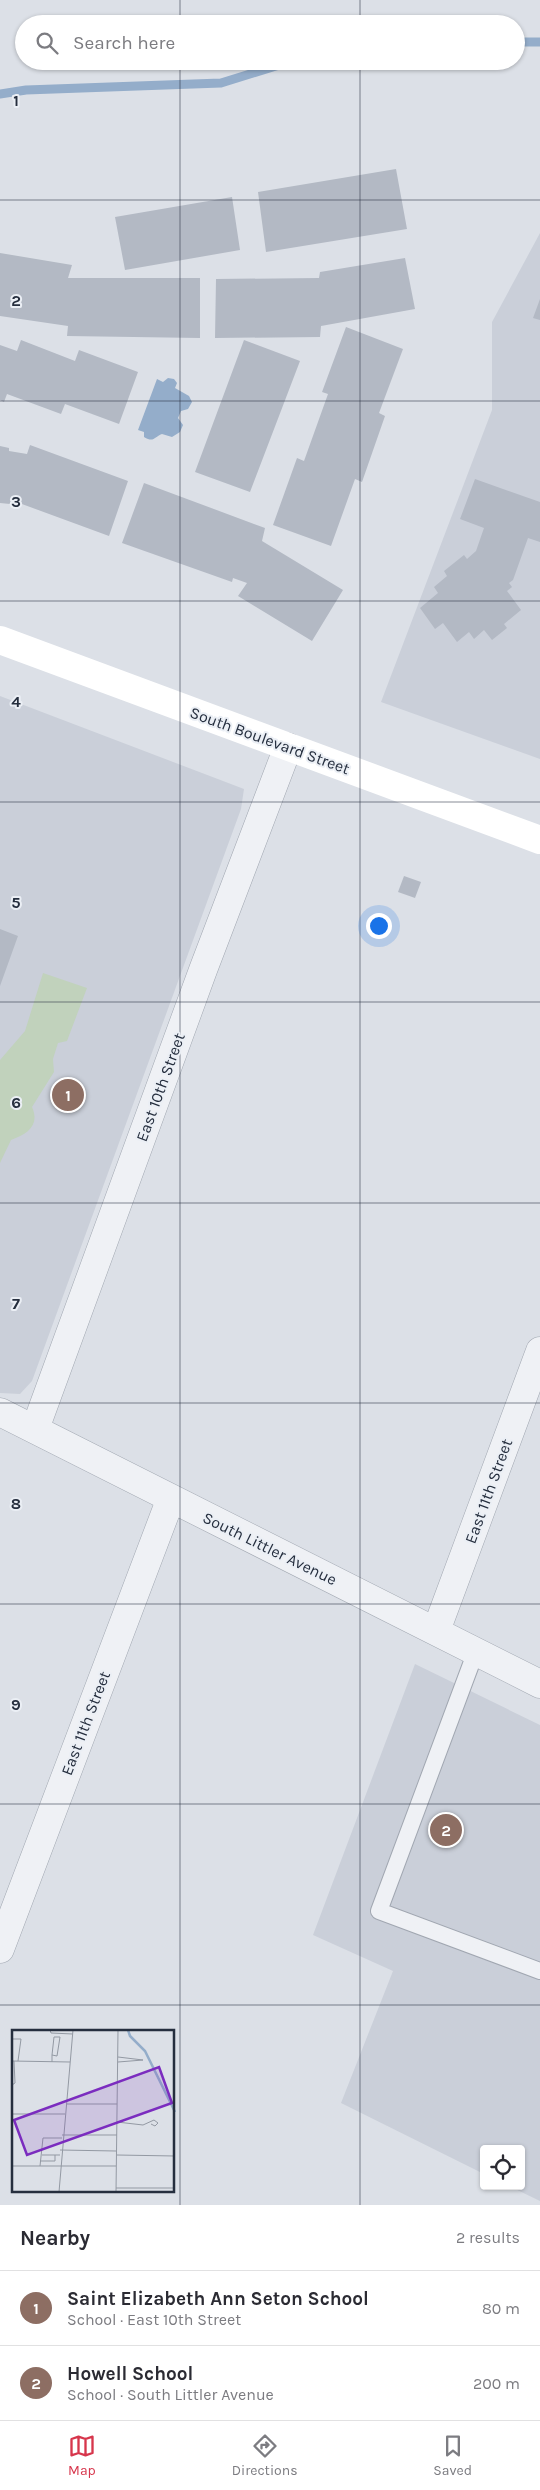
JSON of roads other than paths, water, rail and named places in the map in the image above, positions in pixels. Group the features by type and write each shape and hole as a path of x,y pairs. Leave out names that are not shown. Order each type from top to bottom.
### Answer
{"main road":[{"name":"South Boulevard Street","path":"0,640 288,747 538,836"}],"street":[{"name":"East 10th Street","path":"34,1429 202,970 288,747"},
{"name":"East 11th Street","path":"436,1630 540,1351"},
{"name":"South Littler Avenue","path":"0,1412 540,1684"},
{"name":"East 11th Street","path":"0,1949 171,1498"}],"lane":[{"path":"476,1651 379,1911 540,1971"}],"water":[{"path":"168,378 174,379 177,383 175,388 189,396 192,402 188,409 181,411 178,418 183,425 180,432 172,437 162,434 152,439 147,439 144,437 144,432 138,430 157,379 163,382"}],"waterway":[{"path":"525,42 540,42"},
{"path":"0,94 26,90 221,83 263,70"}],"place":[{"name":"Saint Elizabeth Ann Seton School","path":"68,1095"},
{"name":"Howell School","path":"446,1830"}]}
